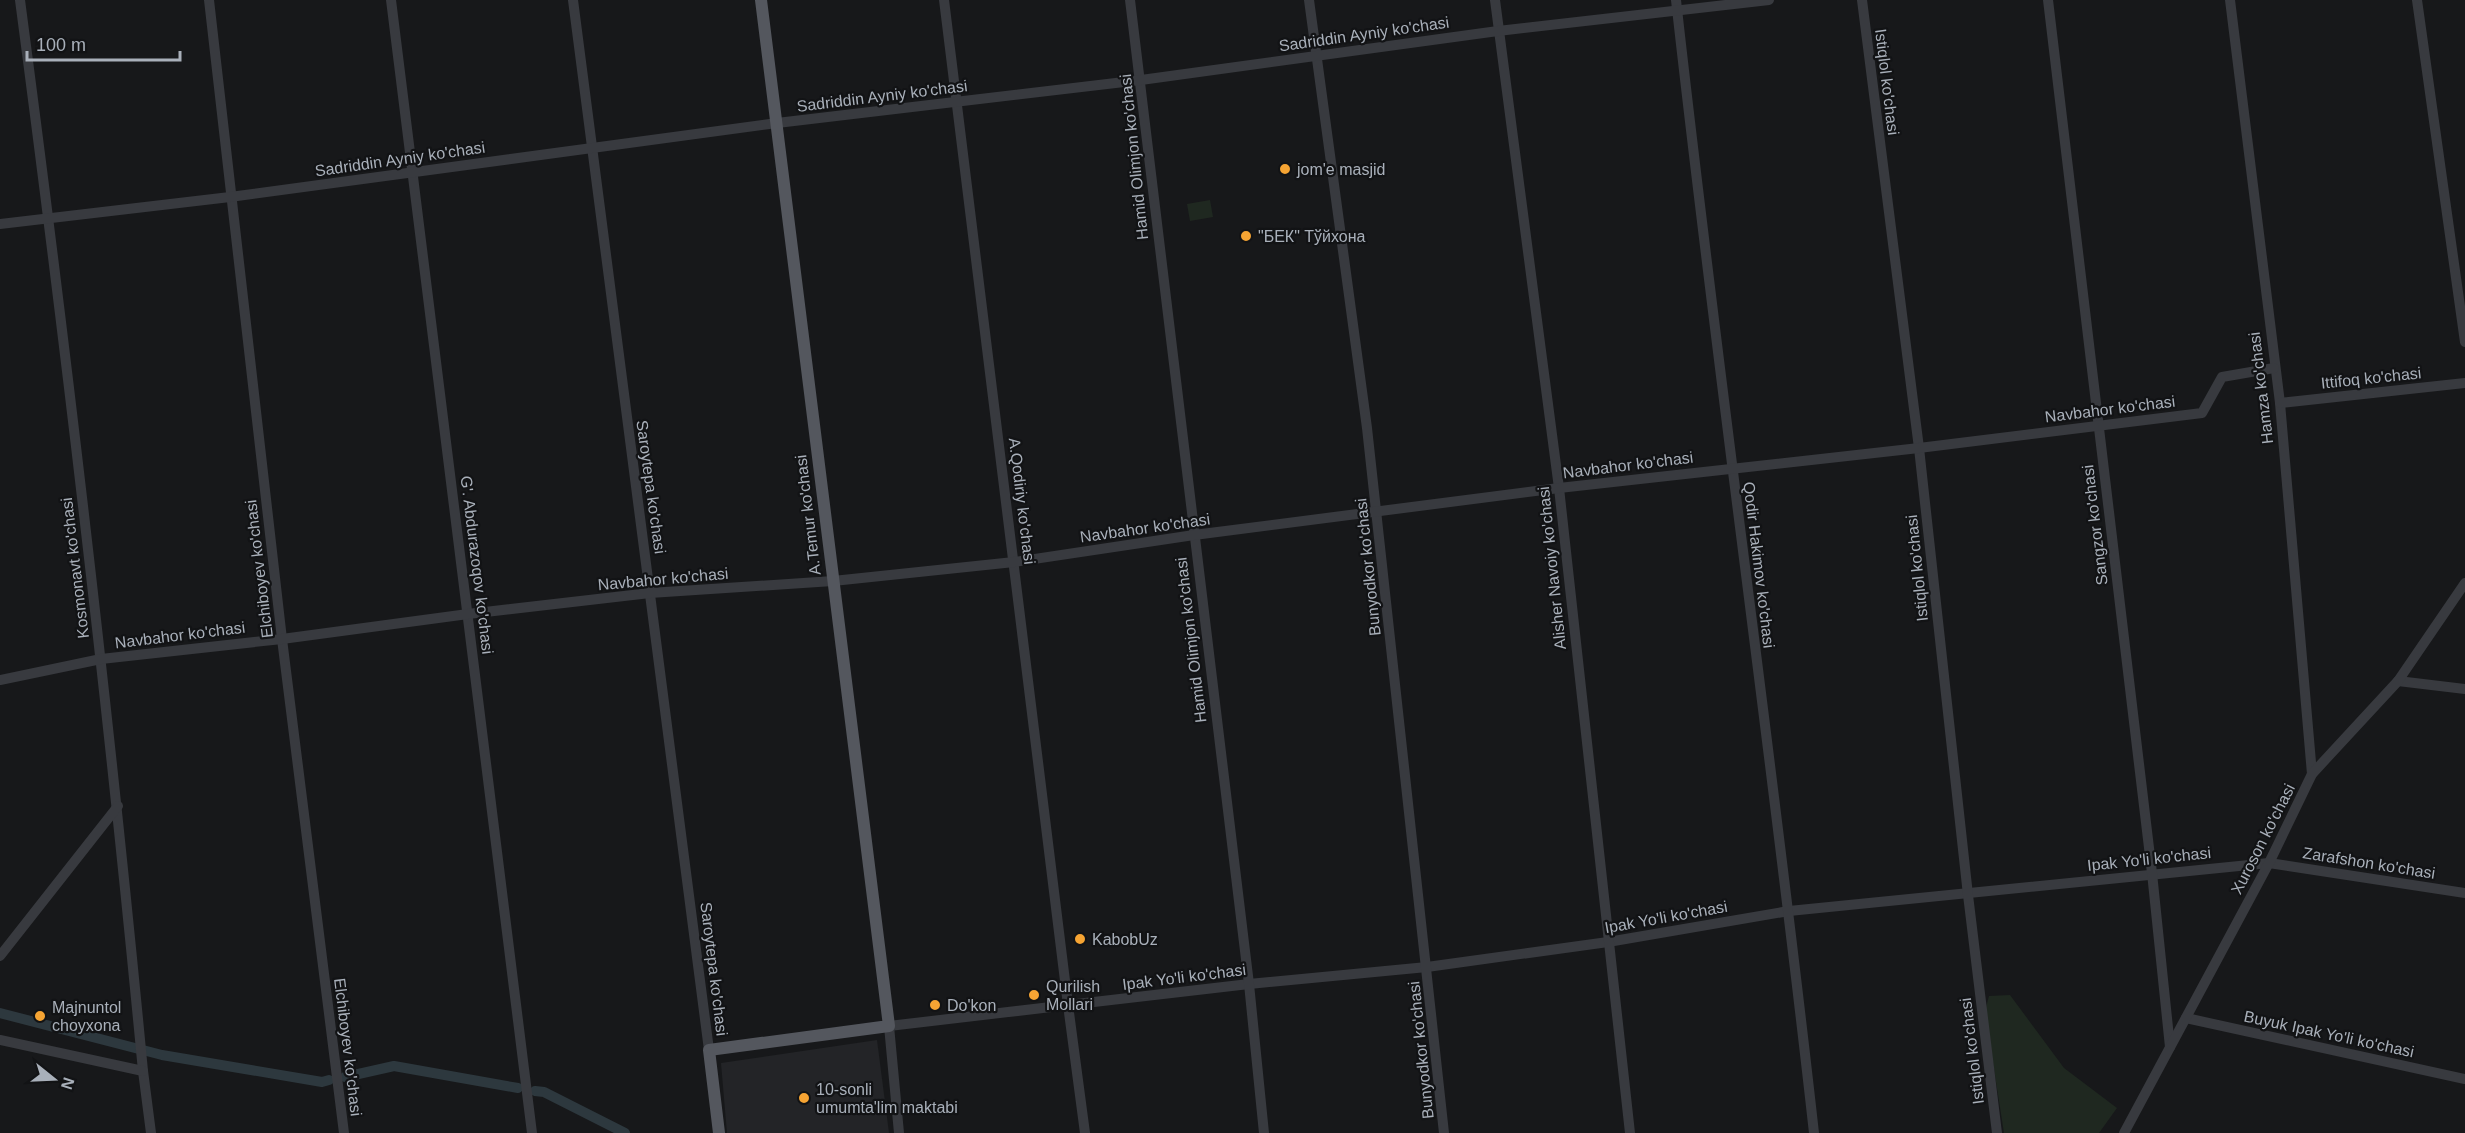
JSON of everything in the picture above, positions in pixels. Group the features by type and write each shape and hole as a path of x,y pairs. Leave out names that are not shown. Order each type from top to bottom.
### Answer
{"main road":[{"name":"A.Temur ko'chasi","path":"761,0 889,1026"},
{"path":"719,1133 709,1050 889,1026"}],"street":[{"name":"Kosmonavt ko'chasi","path":"20,0 49,218 118,806 151,1133"},
{"name":"Elchiboyev ko'chasi","path":"208,0 282,639 344,1133"},
{"name":"G'. Abdurazoqov ko'chasi","path":"391,0 532,1133"},
{"name":"Saroytepa ko'chasi","path":"573,0 709,1050"},
{"name":"A.Qodiriy ko'chasi","path":"944,0 1085,1133"},
{"name":"Hamid Olimjon ko'chasi","path":"1130,0 1249,984 1264,1133"},
{"name":"Bunyodkor ko'chasi","path":"1309,0 1377,512 1444,1133"},
{"name":"Alisher Navoiy ko'chasi","path":"1495,0 1559,488 1630,1133"},
{"name":"Sadriddin Ayniy ko'chasi","path":"0,224 230,197 777,123 1141,80 1677,6 1769,0"},
{"name":"Istiqlol ko'chasi","path":"1862,0 1919,448 1968,895 1997,1133"},
{"name":"Sangzor ko'chasi","path":"2048,0 2152,873 2170,1047"},
{"name":"Hamza ko'chasi","path":"2230,0 2280,403 2312,774"},
{"path":"2417,0 2465,342"},
{"name":"Qodir Hakimov ko'chasi","path":"1677,6 1731,467 1790,911 1814,1133"},
{"name":"Navbahor ko'chasi","path":"0,680 101,659 282,639 468,614 650,593 833,581 1014,562 1194,535 1559,488 1731,467 1919,448 2202,413 2222,377 2274,368"},
{"name":"Ittifoq ko'chasi","path":"2280,403 2465,383"},
{"name":"Xuroson ko'chasi","path":"2124,1133 2269,863 2312,774 2398,681 2465,583"},
{"path":"2398,681 2465,689"},
{"path":"0,956 118,806"},
{"name":"Ipak Yo'li ko'chasi","path":"889,1026 1249,984 1427,967 1608,942 1790,911 1968,895 2152,873 2269,863"},
{"name":"Zarafshon ko'chasi","path":"2269,863 2465,893"},
{"name":"Buyuk Ipak Yo'li ko'chasi","path":"2186,1018 2465,1079"},
{"path":"889,1026 899,1133"},
{"path":"0,1040 143,1070"}],"shaded area":[{"path":"1210,200 1213,217 1190,221 1187,204"},
{"path":"2010,995 2064,1068 2117,1108 2099,1133 2004,1133 1985,1011 1989,996"},
{"name":"10-sonli umumta'lim maktabi","path":"877,1040 889,1133 727,1133 721,1063"}],"waterway":[{"path":"0,1013 162,1055 322,1082 329,1080"},
{"path":"345,1077 394,1066 518,1088"},
{"path":"535,1091 544,1092 625,1133"}],"place":[{"name":"jom'e masjid","path":"1285,169"},
{"name":"\"БЕК\" Тўйхона","path":"1246,236"},
{"name":"KabobUz","path":"1080,939"},
{"name":"Qurilish Mollari","path":"1034,995"},
{"name":"Do'kon","path":"935,1005"},
{"name":"Majnuntol choyxona","path":"40,1016"},
{"name":"10-sonli umumta'lim maktabi","path":"804,1098"}]}
